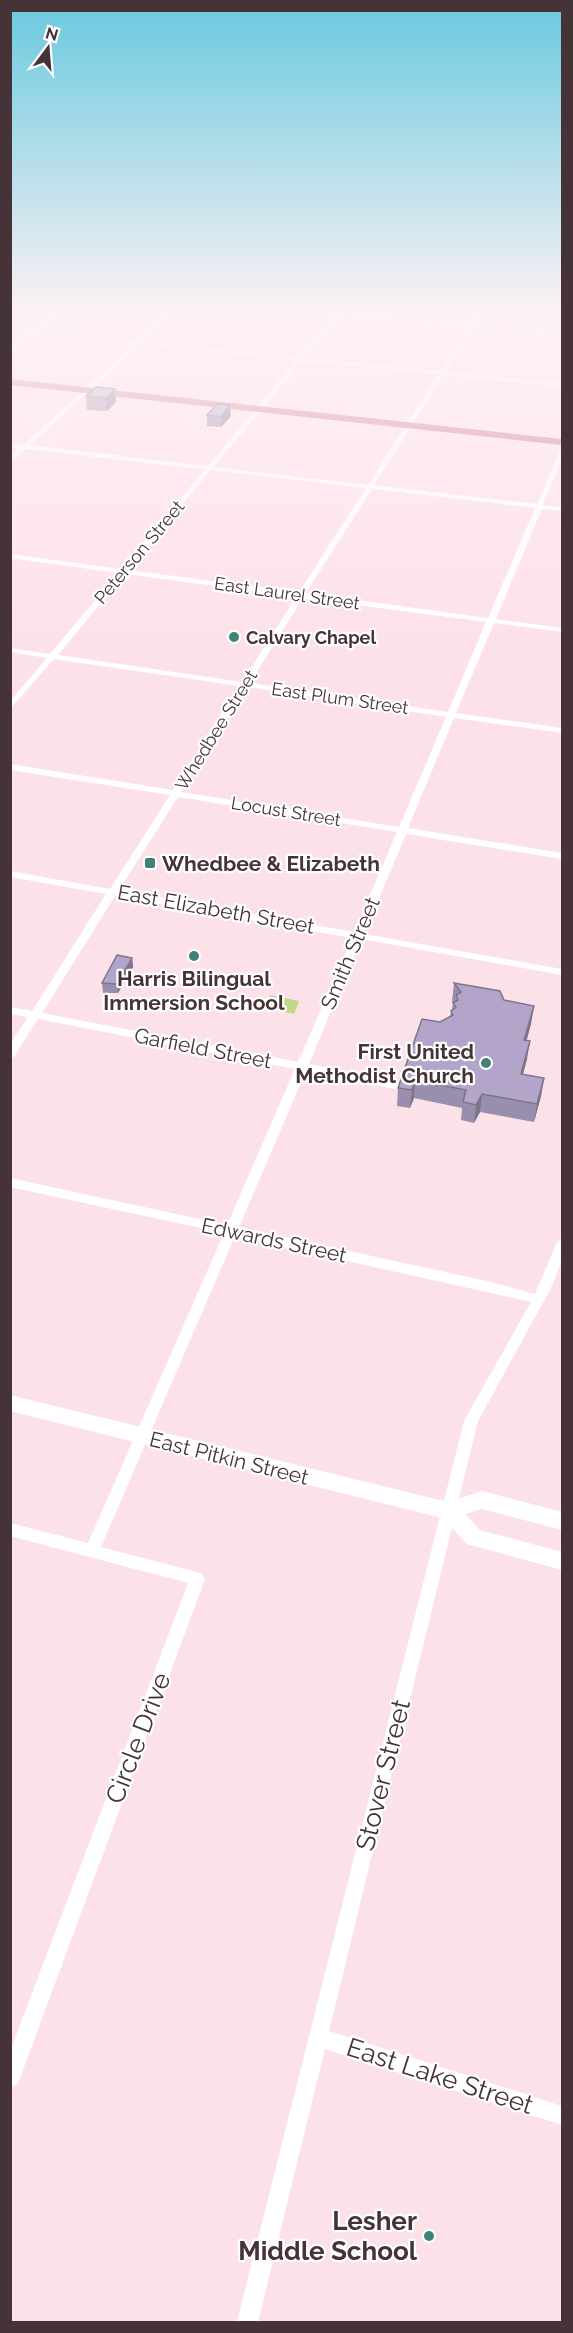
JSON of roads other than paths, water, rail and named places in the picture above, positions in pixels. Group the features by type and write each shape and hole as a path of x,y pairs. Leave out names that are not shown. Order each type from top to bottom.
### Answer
{"highway":[{"path":"399,424 562,442"}],"street":[{"path":"10,460 50,424"},
{"name":"Peterson Street","path":"10,707 246,424"},
{"name":"Whedbee Street","path":"10,1054 410,425"},
{"path":"10,445 562,509"},
{"name":"Smith Street","path":"92,1551 229,1230 302,1066 562,453"},
{"name":"East Laurel Street","path":"10,556 562,630"},
{"name":"East Plum Street","path":"10,650 562,730"},
{"name":"Locust Street","path":"10,766 562,856"},
{"name":"East Elizabeth Street","path":"10,873 562,972"},
{"name":"Garfield Street","path":"10,1010 395,1085"},
{"name":"Edwards Street","path":"10,1182 537,1299"},
{"name":"Stover Street","path":"248,2322 471,1421 487,1387 537,1299 562,1244"},
{"name":"East Pitkin Street","path":"10,1403 448,1511"},
{"path":"562,1521 482,1500 448,1511 474,1538 562,1561"},
{"name":"Circle Drive","path":"10,1529 197,1580 10,2078"},
{"name":"East Lake Street","path":"318,2037 562,2116"}],"place":[{"name":"Calvary Chapel","path":"234,637"},
{"name":"Whedbee & Elizabeth","path":"150,863"},
{"name":"Harris Bilingual Immersion School","path":"194,956"},
{"name":"First United Methodist Church","path":"486,1063"},
{"name":"Lesher Middle School","path":"429,2236"}]}
